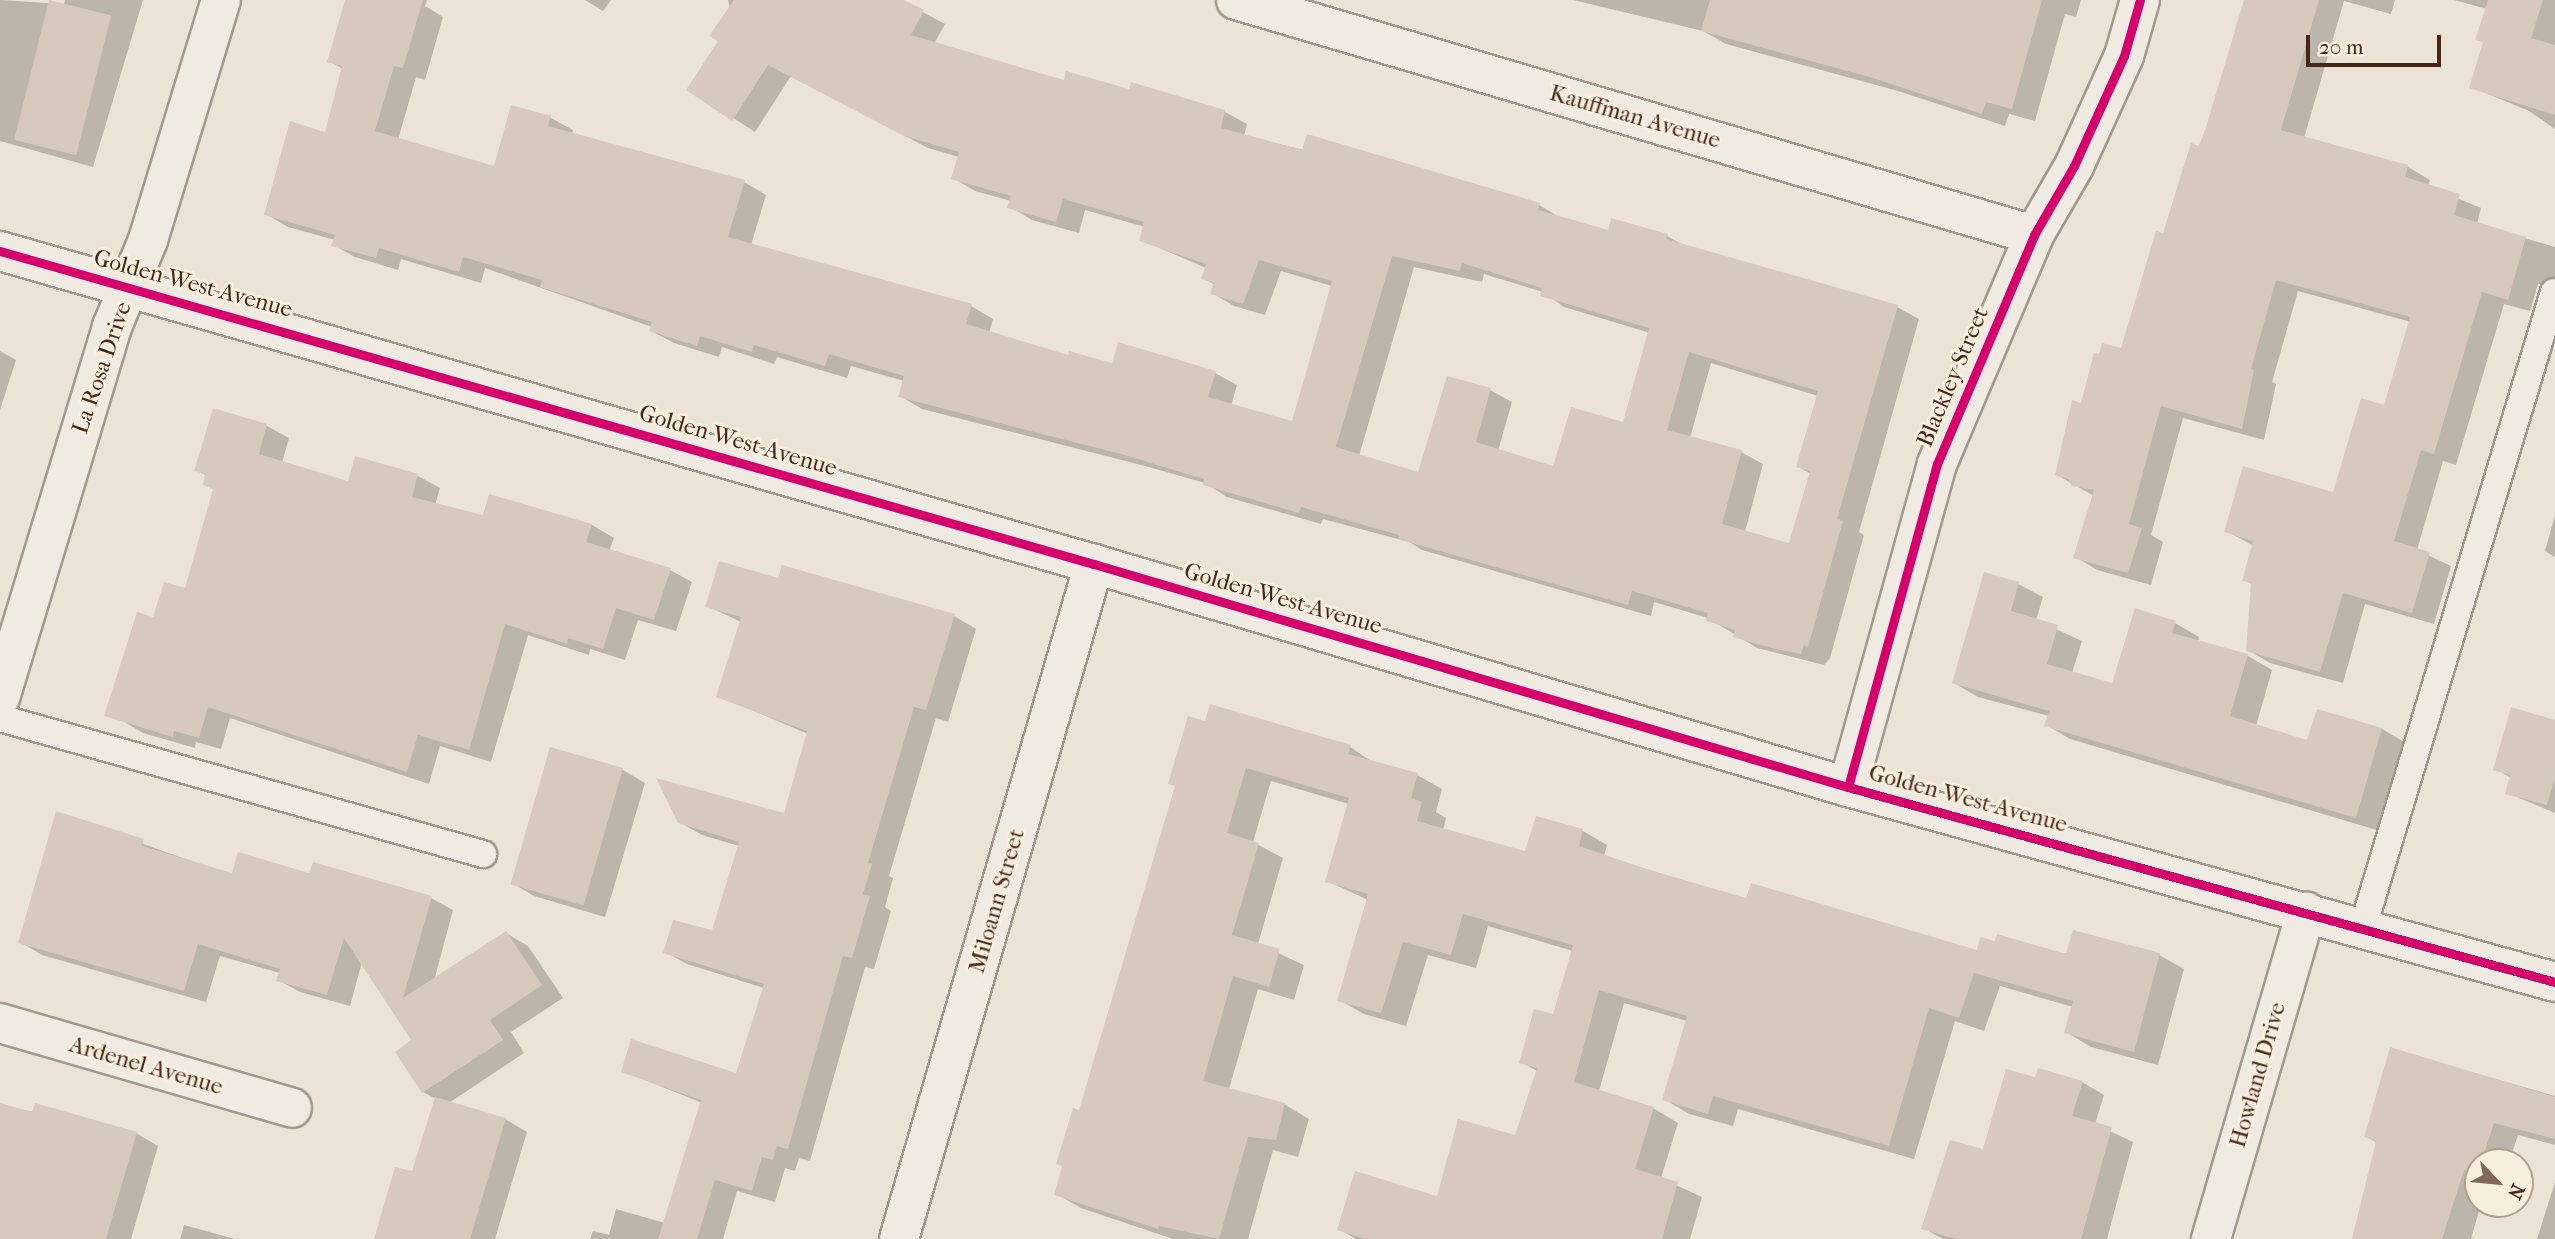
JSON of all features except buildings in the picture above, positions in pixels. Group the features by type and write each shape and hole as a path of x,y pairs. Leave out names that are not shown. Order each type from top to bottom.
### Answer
{"street":[{"name":"La Rosa Drive","path":"0,698 112,327 131,287 221,0"},
{"name":"Kauffman Avenue","path":"1236,0 2034,235"},
{"name":"Blackley Street","path":"1847,787 1937,464 2034,235 2074,166 2118,69 2140,0"},
{"name":"Golden West Avenue","path":"0,251 1094,564 1847,787 2306,911 2555,982"},
{"name":"Miloann Street","path":"899,1239 1094,564"},
{"name":"Howland Drive","path":"2211,1239 2306,911"},
{"name":"Ardenel Avenue","path":"0,1023 292,1108"}],"lane":[{"path":"2363,928 2554,292"},
{"path":"0,718 483,854"}],"cycle path":[{"path":"1848,787 1937,464 2034,235 2074,166 2124,56 2140,0"},
{"path":"0,251 1094,564 1848,787 2555,982"}]}
